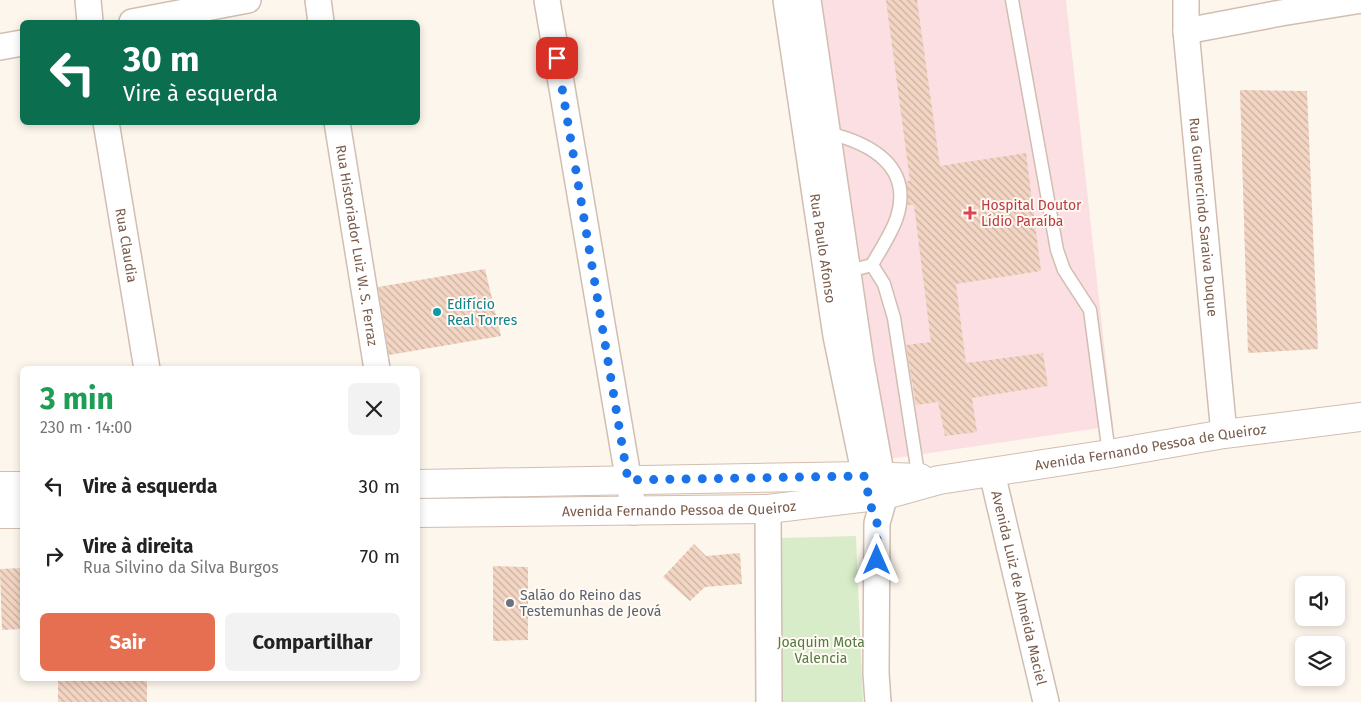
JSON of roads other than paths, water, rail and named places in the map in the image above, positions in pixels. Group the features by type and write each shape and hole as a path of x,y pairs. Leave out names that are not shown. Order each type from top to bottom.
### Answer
{"street":[{"path":"88,0 90,20"},
{"path":"143,20 248,0"},
{"path":"318,0 321,20"},
{"path":"547,0 634,512"},
{"name":"Rua Paulo Afonso","path":"786,0 811,92 849,270"},
{"name":"Rua Paulo Afonso","path":"808,0 811,92 828,133 849,270 875,486 877,523 876,673 878,702"},
{"name":"Rua Gumercindo Saraiva Duque","path":"1186,0 1186,31 1224,434"},
{"path":"1186,31 1361,0"},
{"path":"0,47 20,43"},
{"name":"Rua Claudia","path":"106,125 147,366"},
{"name":"Rua Historiador Luiz W. S. Ferraz","path":"337,125 377,366"},
{"name":"Avenida Fernando Pessoa de Queiroz","path":"420,514 768,509 875,486 992,473 1224,434 1361,417"},
{"name":"Avenida Luiz de Almeida Maciel","path":"992,473 1046,702"},
{"name":"Avenida Fernando Pessoa de Queiroz","path":"420,484 628,480 875,486"},
{"path":"0,486 20,486"},
{"path":"768,509 769,702"},
{"path":"0,514 20,514"}],"lane":[{"path":"1012,0 1057,250 1064,270 1090,310 1109,454"},
{"path":"828,133 850,138 882,156 896,172 900,194 897,216 849,270 884,284 894,318 926,481"}],"place":[{"name":"Hospital Doutor Lídio Paraíba","path":"970,213"},
{"name":"Edifício Real Torres","path":"437,312"},
{"name":"Salão do Reino das Testemunhas de Jeová","path":"510,603"}],"park label":[{"name":"Joaquim Mota Valencia","path":"821,650"}]}
